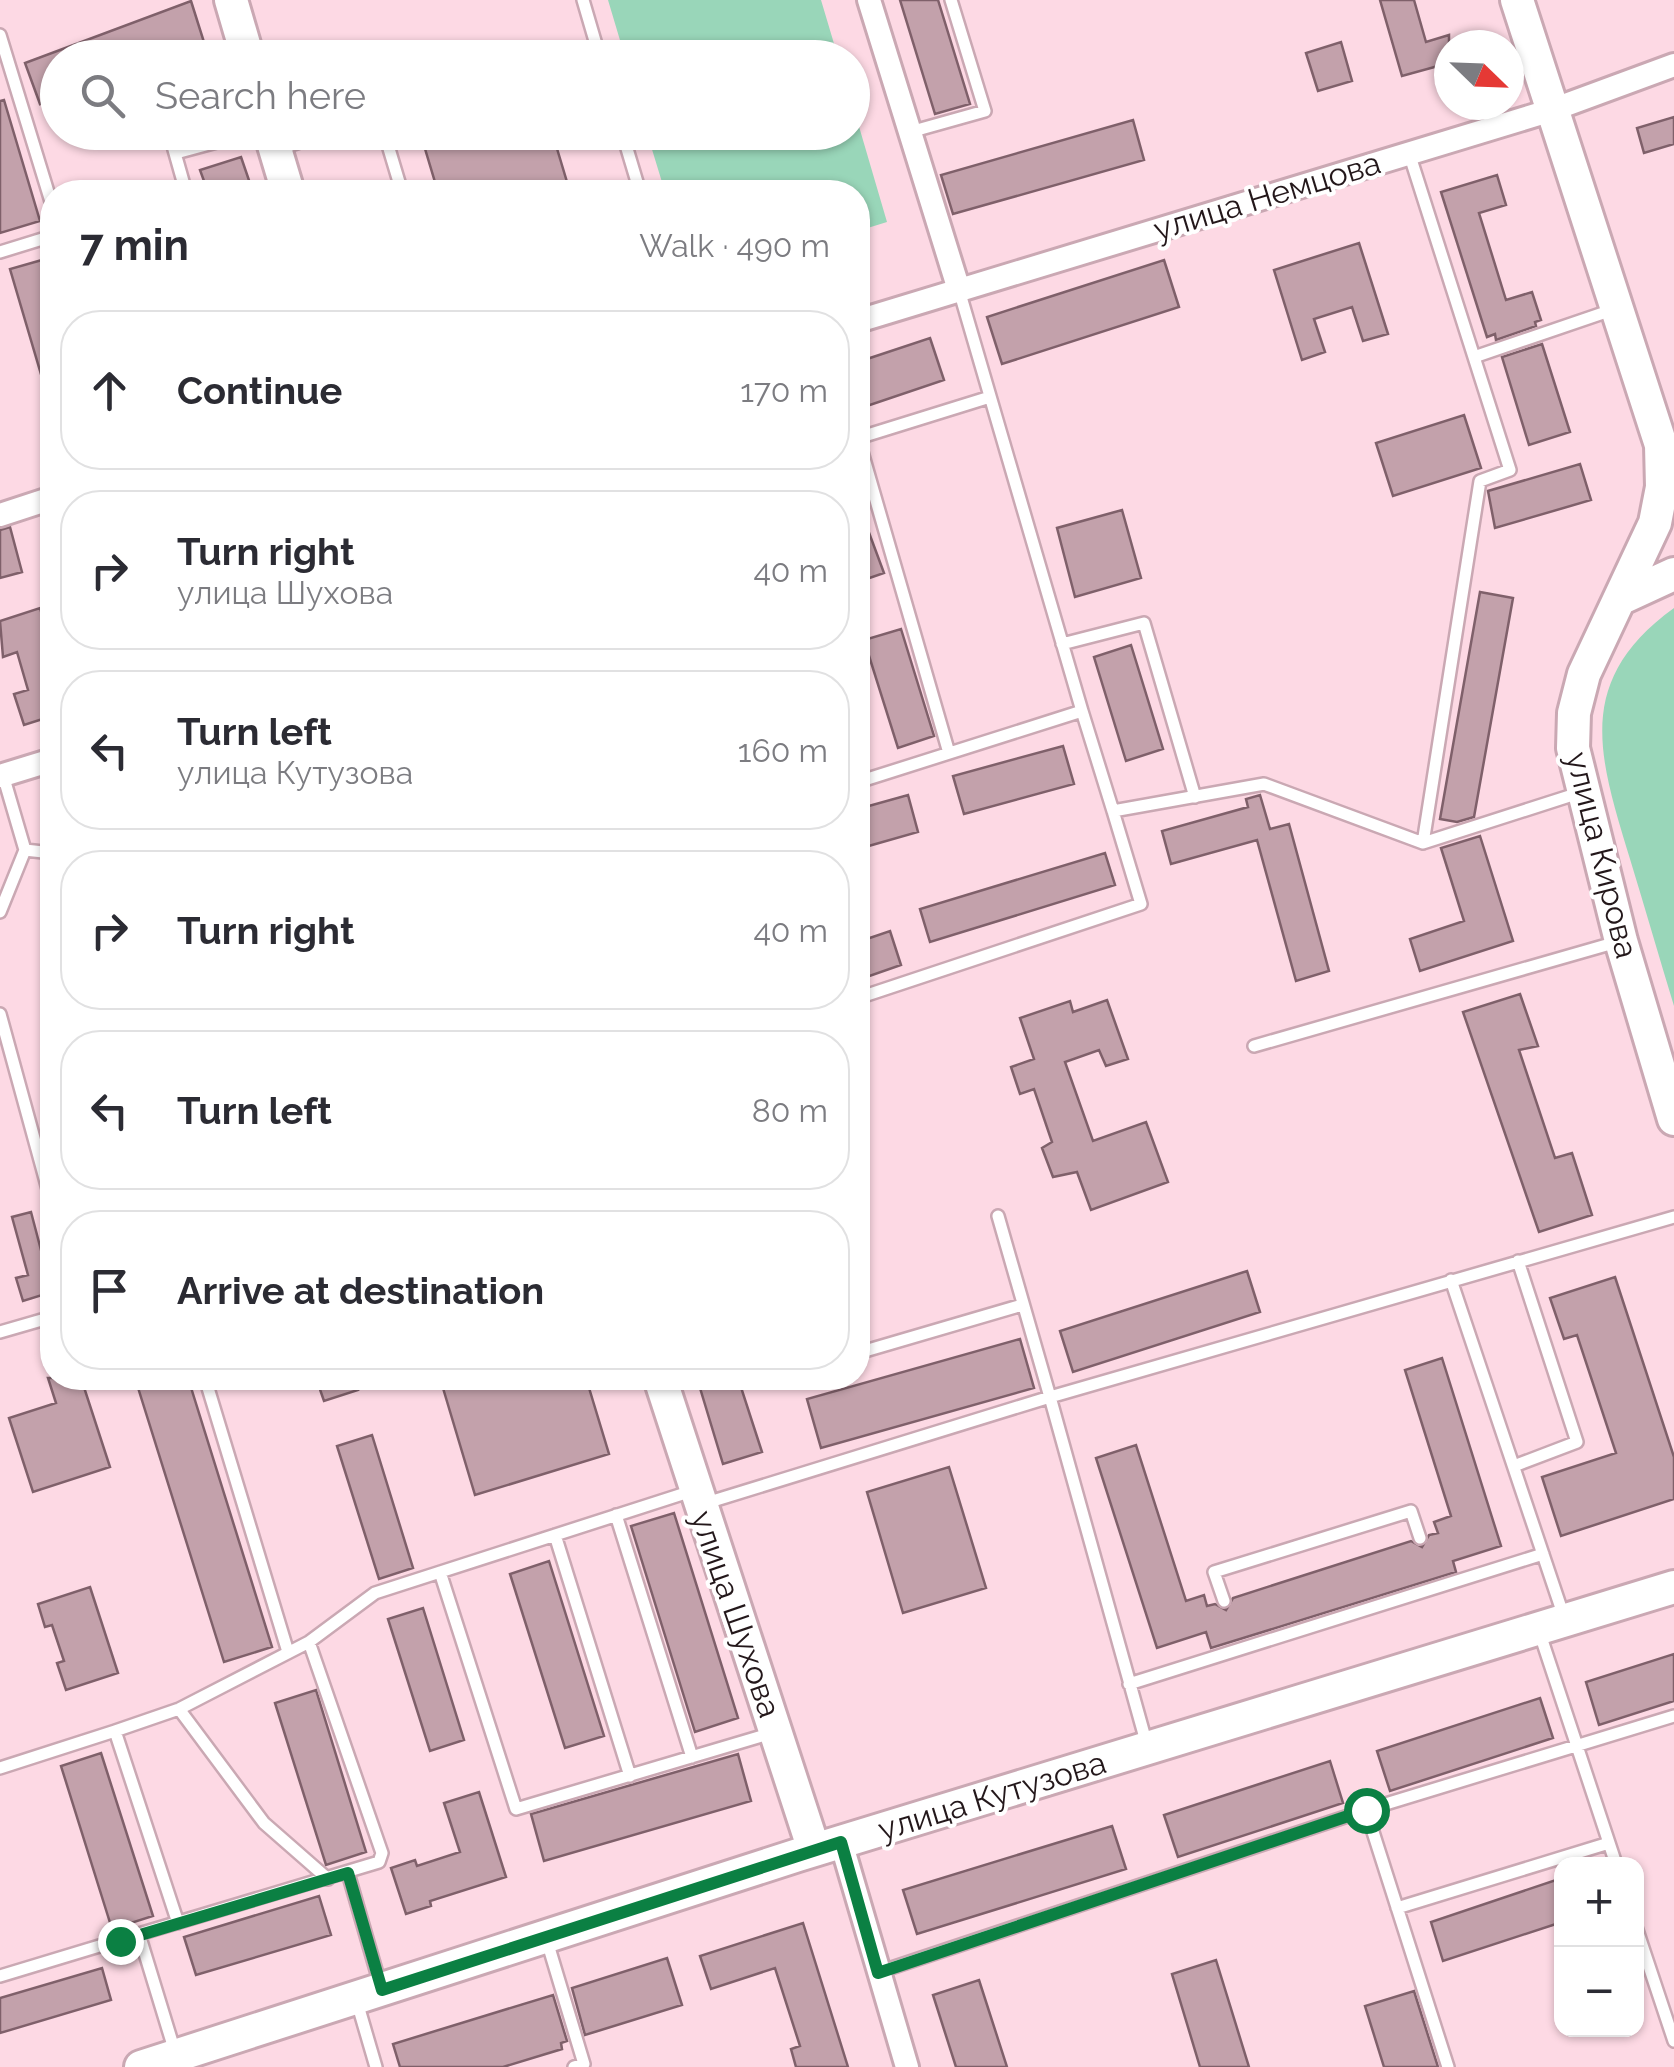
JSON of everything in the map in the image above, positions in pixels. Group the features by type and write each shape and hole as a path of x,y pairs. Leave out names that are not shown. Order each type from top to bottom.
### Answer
{"main road":[{"path":"231,0 243,40"},
{"name":"улица Кирова","path":"1518,0 1616,309 1667,452 1655,524 1624,597 1600,636 1574,713 1573,748 1621,940 1674,1119"},
{"path":"271,150 283,180"},
{"path":"1624,597 1674,574"},
{"name":"улица Шухова","path":"664,1390 776,1732 828,1846"},
{"name":"улица Кутузова","path":"141,2067 828,1846 1674,1586"}],"street":[{"path":"869,0 960,290"},
{"name":"улица Немцова","path":"870,317 1552,110 1674,65"},
{"path":"0,515 40,502"},
{"path":"1,775 40,764"},
{"name":"улица Шухова","path":"828,1846 878,1973 907,2067"}],"lane":[{"path":"582,0 594,40"},
{"path":"910,132 985,111 951,0"},
{"path":"0,35 44,180"},
{"path":"175,150 183,180"},
{"path":"176,153 195,150"},
{"path":"389,150 398,180"},
{"path":"627,150 636,180"},
{"path":"1409,153 1510,470 1480,481 1423,843"},
{"path":"0,252 40,240"},
{"path":"870,994 1141,904 960,290"},
{"path":"1474,357 1616,309"},
{"path":"870,434 990,397"},
{"path":"870,479 950,752"},
{"path":"1062,644 1144,623 1194,797"},
{"path":"870,778 1082,711"},
{"path":"0,912 26,850 1,775"},
{"path":"1113,811 1264,784 1423,843 1582,792"},
{"path":"26,850 40,852"},
{"path":"1254,1046 1621,940"},
{"path":"0,1014 40,1160"},
{"path":"998,1216 1148,1748"},
{"path":"0,1768 180,1709 309,1642 374,1593 616,1515 697,1497 1674,1217"},
{"path":"1514,1466 1577,1442 1518,1261"},
{"path":"1452,1280 1544,1554 1552,1626 1576,1745 1614,1857"},
{"path":"870,1349 1022,1305"},
{"path":"0,1332 40,1320"},
{"path":"209,1390 288,1652"},
{"path":"1224,1601 1214,1572 1411,1511 1420,1538"},
{"path":"616,1515 692,1757"},
{"path":"555,1535 630,1776"},
{"path":"1129,1684 1434,1583 1544,1554"},
{"path":"440,1572 516,1810 776,1732"},
{"path":"0,1976 372,1866 382,1853 309,1642"},
{"path":"180,1709 264,1823 328,1879"},
{"path":"878,1973 1366,1810 1674,1716"},
{"path":"115,1732 178,1924"},
{"path":"1366,1810 1448,2067"},
{"path":"1398,1908 1609,1843"},
{"path":"348,1873 369,1994 376,2067"},
{"path":"139,1934 176,2056"},
{"path":"545,1936 584,2064 574,2067"},
{"path":"1643,1947 1674,2041"}],"green space":[{"path":"608,0 821,0 833,40 620,40"},
{"path":"652,150 866,150 887,222 870,227 870,180 661,180"},
{"path":"1674,608 1674,1006 1610,787 1603,723 1608,693 1620,664 1642,636"}],"building":[{"path":"900,0 938,0 970,104 935,114"},
{"path":"1380,0 1414,0 1426,42 1434,40 1434,67 1402,76"},
{"path":"191,1 203,40 87,40"},
{"path":"1341,42 1352,81 1318,91 1306,53"},
{"path":"40,57 40,104 25,63"},
{"path":"4,100 40,221 0,233 0,101"},
{"path":"1674,117 1674,144 1644,153 1637,128"},
{"path":"1133,120 1144,160 953,214 941,175"},
{"path":"425,150 557,150 566,180 434,180"},
{"path":"241,157 249,180 204,180 200,170"},
{"path":"1497,175 1506,205 1479,213 1506,300 1532,292 1541,320 1535,322 1536,326 1496,340 1495,334 1487,337 1441,192"},
{"path":"1359,243 1388,334 1363,341 1352,307 1314,319 1325,352 1302,360 1274,270"},
{"path":"1164,260 1179,307 1002,364 987,317"},
{"path":"40,261 40,371 10,269"},
{"path":"930,338 944,380 870,405 870,358"},
{"path":"1542,344 1570,432 1529,445 1502,357"},
{"path":"1464,415 1481,468 1393,496 1376,443"},
{"path":"1580,464 1591,500 1495,528 1488,491"},
{"path":"1122,510 1141,578 1075,597 1057,528"},
{"path":"10,527 22,572 0,578 0,530"},
{"path":"870,535 884,573 870,578"},
{"path":"1480,592 1513,598 1474,817 1457,822 1440,819"},
{"path":"40,608 40,720 24,725 14,694 28,690 17,652 3,657 0,621"},
{"path":"901,629 934,736 898,748 870,659 870,638"},
{"path":"1131,645 1163,749 1126,761 1094,657"},
{"path":"1063,746 1074,784 964,814 953,776"},
{"path":"908,795 918,832 870,846 870,806"},
{"path":"1260,795 1270,829 1289,824 1329,971 1296,981 1257,840 1171,864 1162,831 1248,807 1246,799"},
{"path":"1480,836 1513,941 1420,971 1410,939 1464,921 1441,848"},
{"path":"1105,853 1115,885 930,942 920,909"},
{"path":"890,931 901,965 870,976 870,938"},
{"path":"1520,994 1538,1046 1519,1050 1555,1158 1572,1153 1592,1215 1539,1232 1463,1012"},
{"path":"1107,1000 1128,1059 1106,1066 1099,1050 1065,1062 1093,1141 1146,1122 1168,1182 1091,1210 1077,1172 1053,1177 1042,1148 1052,1142 1034,1089 1020,1094 1011,1067 1034,1059 1020,1018 1070,1001 1073,1012"},
{"path":"31,1212 40,1246 40,1296 23,1301 16,1278 28,1275 12,1217"},
{"path":"1247,1271 1260,1312 1073,1372 1060,1331"},
{"path":"1615,1277 1674,1457 1674,1499 1561,1536 1542,1477 1616,1453 1577,1335 1564,1339 1550,1298"},
{"path":"1020,1339 1034,1388 821,1448 807,1399 839,1390 870,1390 870,1381"},
{"path":"1442,1358 1501,1546 1453,1561 1456,1572 1211,1648 1206,1632 1157,1648 1096,1458 1136,1445 1186,1601 1204,1595 1207,1606 1215,1604 1226,1610 1233,1598 1411,1541 1422,1547 1429,1535 1438,1533 1434,1522 1451,1516 1405,1370"},
{"path":"52,1390 85,1390 110,1467 33,1492 9,1418 56,1403"},
{"path":"139,1390 192,1390 272,1647 224,1662"},
{"path":"320,1390 358,1390 324,1401"},
{"path":"444,1390 590,1390 609,1454 475,1495"},
{"path":"701,1390 742,1390 762,1452 723,1464"},
{"path":"372,1435 413,1568 379,1579 337,1446"},
{"path":"949,1467 986,1588 903,1613 867,1492"},
{"path":"674,1513 738,1718 695,1732 631,1526"},
{"path":"549,1561 604,1736 565,1748 510,1574"},
{"path":"90,1587 118,1673 66,1690 57,1663 64,1661 52,1625 45,1627 38,1604"},
{"path":"423,1608 464,1740 430,1751 388,1619"},
{"path":"1674,1654 1674,1701 1599,1725 1586,1682"},
{"path":"316,1690 366,1852 326,1865 275,1703"},
{"path":"1540,1698 1553,1738 1390,1791 1377,1751"},
{"path":"101,1753 153,1916 112,1929 61,1766"},
{"path":"738,1754 751,1801 544,1861 531,1814"},
{"path":"1330,1761 1343,1803 1178,1857 1164,1815"},
{"path":"479,1792 506,1877 430,1901 431,1906 406,1914 391,1868 415,1860 417,1866 460,1852 444,1803"},
{"path":"1112,1826 1126,1869 917,1934 903,1890"},
{"path":"1554,1881 1554,1925 1443,1961 1431,1922"},
{"path":"319,1896 331,1935 196,1975 184,1937"},
{"path":"803,1923 848,2067 796,2067 791,2049 800,2046 775,1968 711,1989 700,1956"},
{"path":"667,1958 682,2005 585,2035 572,1988"},
{"path":"1216,1960 1249,2067 1200,2067 1172,1974"},
{"path":"102,1968 111,2000 0,2033 0,1998"},
{"path":"979,1980 1007,2067 956,2067 933,1995"},
{"path":"1414,1991 1438,2067 1384,2067 1365,2006"},
{"path":"553,1995 567,2041 561,2043 562,2049 503,2067 400,2067 393,2044"}],"route":[{"path":"120,1941 348,1873 382,1990 841,1842 878,1973 1366,1810"}]}
